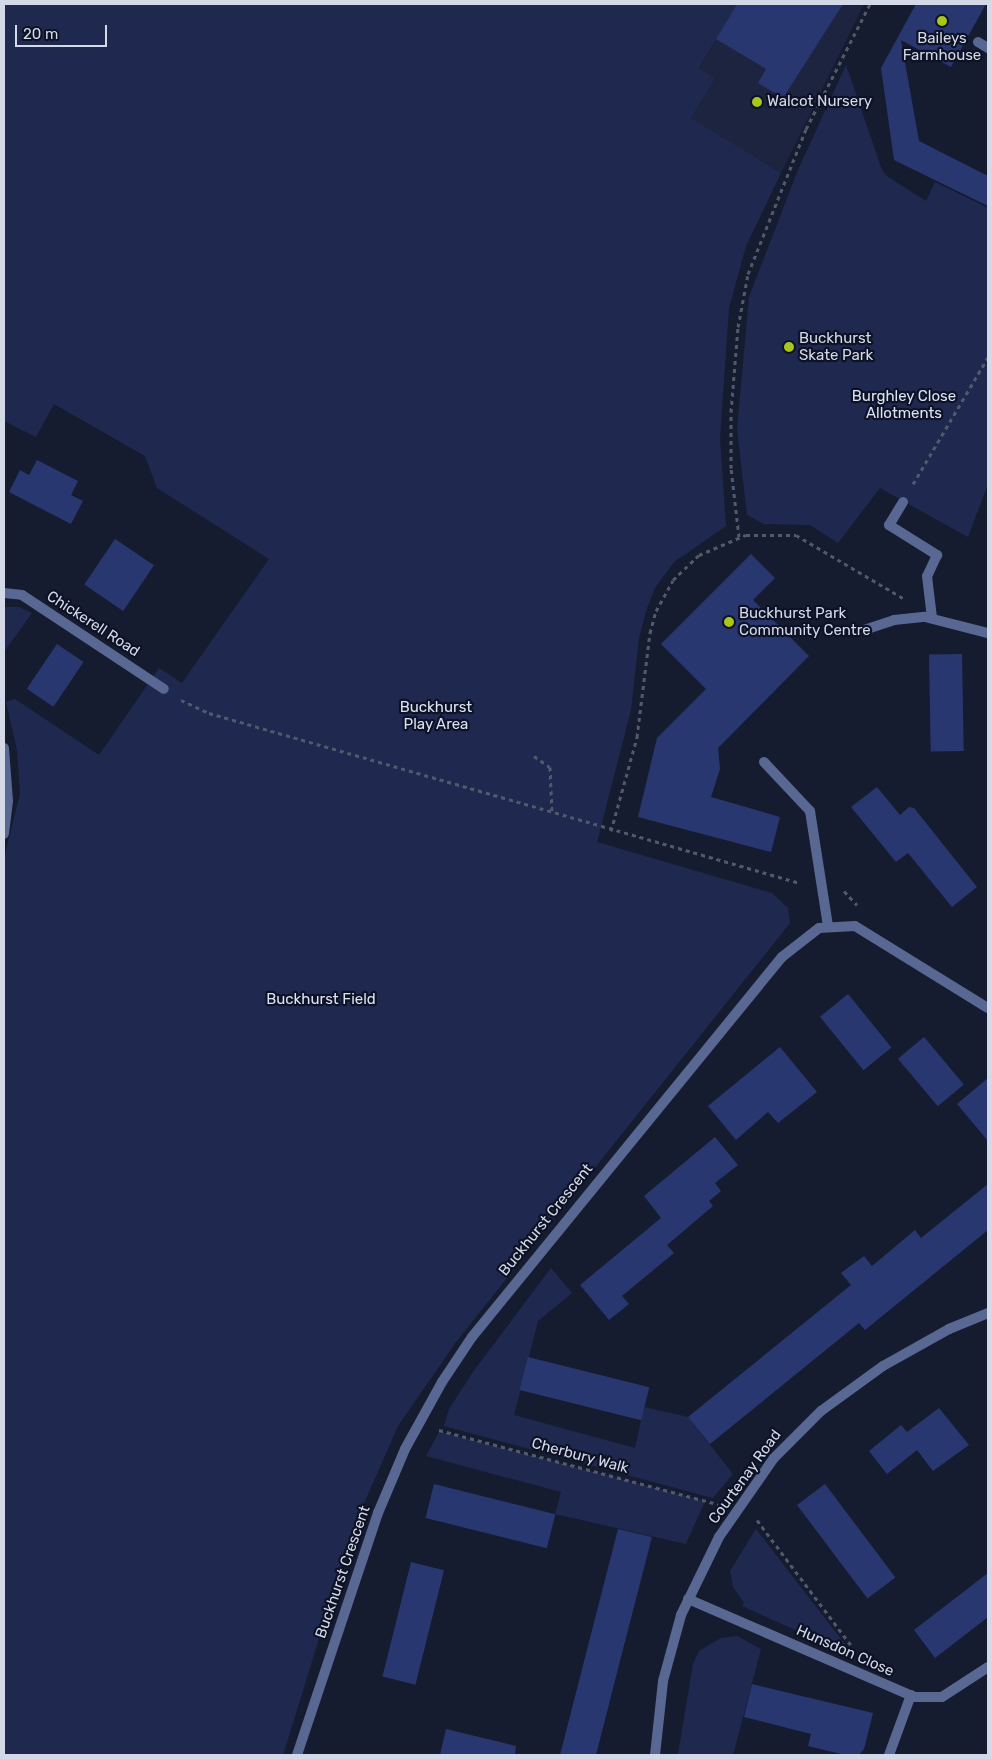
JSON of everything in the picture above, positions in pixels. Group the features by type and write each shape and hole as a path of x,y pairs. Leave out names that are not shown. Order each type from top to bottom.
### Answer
{"street":[{"path":"978,42 988,48"},
{"path":"903,502 889,525 937,555 927,576 932,616"},
{"name":"Chickerell Road","path":"4,594 22,596 164,688"},
{"path":"864,630 906,618 932,616 988,633"},
{"path":"4,748 8,800 4,834"},
{"path":"764,762 810,811 820,886 828,926 863,930 988,1008"},
{"name":"Buckhurst Crescent","path":"297,1755 378,1513 417,1425 472,1337 627,1144 782,957 802,938 828,926"},
{"name":"Courtenay Road","path":"655,1755 668,1658 688,1599 740,1505 784,1446 851,1387 917,1345 988,1313"},
{"name":"Hunsdon Close","path":"688,1599 910,1696 942,1697 988,1667"},
{"path":"889,1755 910,1696"}],"path":[{"path":"739,537 731,468 731,412 738,327 748,274 806,129 870,4"},
{"path":"903,502 988,357"},
{"path":"611,831 637,737 647,649 656,611 664,593 689,564 739,537 788,534 807,539 932,616"},
{"path":"164,688 209,713 611,831 788,881 820,886"},
{"path":"534,756 550,767 552,813"},
{"name":"Cherbury Walk","path":"417,1425 740,1505"},
{"path":"740,1505 874,1681"}],"shaded area":[{"name":"Walcot Nursery","path":"737,4 864,4 781,173 691,118 715,79 699,69"}],"green space":[{"name":"Buckhurst Field","path":"4,4 737,4 699,68 715,79 691,118 781,173 746,246 729,308 720,438 726,526 674,562 655,588 647,608 639,638 631,710 597,842 772,893 788,908 790,923 456,1342 398,1426 354,1526 283,1755 4,1755 4,858 20,794 17,750 6,702 15,699 99,755 159,668 182,683 269,559 157,488 145,456 54,404 36,437 4,421"},
{"name":"Burghley Close Allotments","path":"846,65 882,170 888,177 926,201 935,182 988,208 988,484 968,537 880,488 838,543 810,525 764,524 747,515 737,429 749,297 798,170"},
{"path":"4,607 19,607 32,613 4,652"},
{"path":"551,1268 572,1293 538,1321 514,1415 635,1448 644,1407 688,1417 733,1474 713,1498 444,1426 449,1409 473,1372"},
{"path":"439,1432 705,1501 686,1544 555,1514 561,1492 426,1456"},
{"path":"756,1529 854,1656 742,1606 744,1603 733,1587 730,1571"},
{"path":"737,1636 761,1649 733,1755 678,1754 693,1664 699,1651 721,1638"}],"building":[{"path":"737,4 843,4 783,98 758,83 766,69 716,39"},
{"path":"916,4 986,4 951,67 901,40 919,141 988,176 988,206 894,160 881,68"},
{"path":"37,460 78,481 71,495 83,501 71,524 9,492 20,470 29,475"},
{"path":"115,539 154,565 123,611 84,585"},
{"path":"751,554 775,578 753,600 809,656 718,748 720,769 711,797 780,817 771,852 638,817 657,738 706,689 661,644"},
{"path":"57,644 84,662 53,707 27,689"},
{"path":"962,654 964,751 931,752 929,655"},
{"path":"877,787 900,815 909,807 914,808 977,887 952,907 908,853 896,862 851,807"},
{"path":"848,994 891,1048 863,1070 820,1017"},
{"path":"924,1037 964,1084 938,1106 898,1059"},
{"path":"780,1047 817,1092 778,1123 768,1112 736,1140 708,1106"},
{"path":"988,1078 988,1141 957,1104"},
{"path":"715,1137 738,1165 715,1183 721,1191 709,1201 713,1206 667,1245 674,1253 622,1296 629,1304 609,1320 580,1285 661,1218 644,1196"},
{"path":"988,1184 988,1230 865,1330 859,1323 710,1444 688,1417 851,1285 841,1273 864,1256 872,1266 915,1230 921,1238"},
{"path":"528,1357 649,1387 641,1420 520,1390"},
{"path":"939,1408 969,1445 933,1471 917,1450 887,1474 869,1451 901,1425 907,1432"},
{"path":"434,1484 555,1514 547,1548 426,1518"},
{"path":"825,1484 895,1577 867,1599 797,1505"},
{"path":"618,1529 652,1537 596,1755 560,1755"},
{"path":"411,1562 444,1570 415,1685 382,1676"},
{"path":"988,1573 988,1617 935,1658 914,1630"},
{"path":"752,1684 873,1713 864,1749 859,1755 845,1755 808,1746 811,1734 744,1717"},
{"path":"446,1729 516,1746 515,1755 440,1755"}],"place":[{"name":"Baileys Farmhouse","path":"942,21"},
{"name":"Walcot Nursery","path":"757,102"},
{"name":"Buckhurst Skate Park","path":"789,347"},
{"name":"Buckhurst Park Community Centre","path":"729,622"}],"park label":[{"name":"Buckhurst Play Area","path":"436,716"}]}
